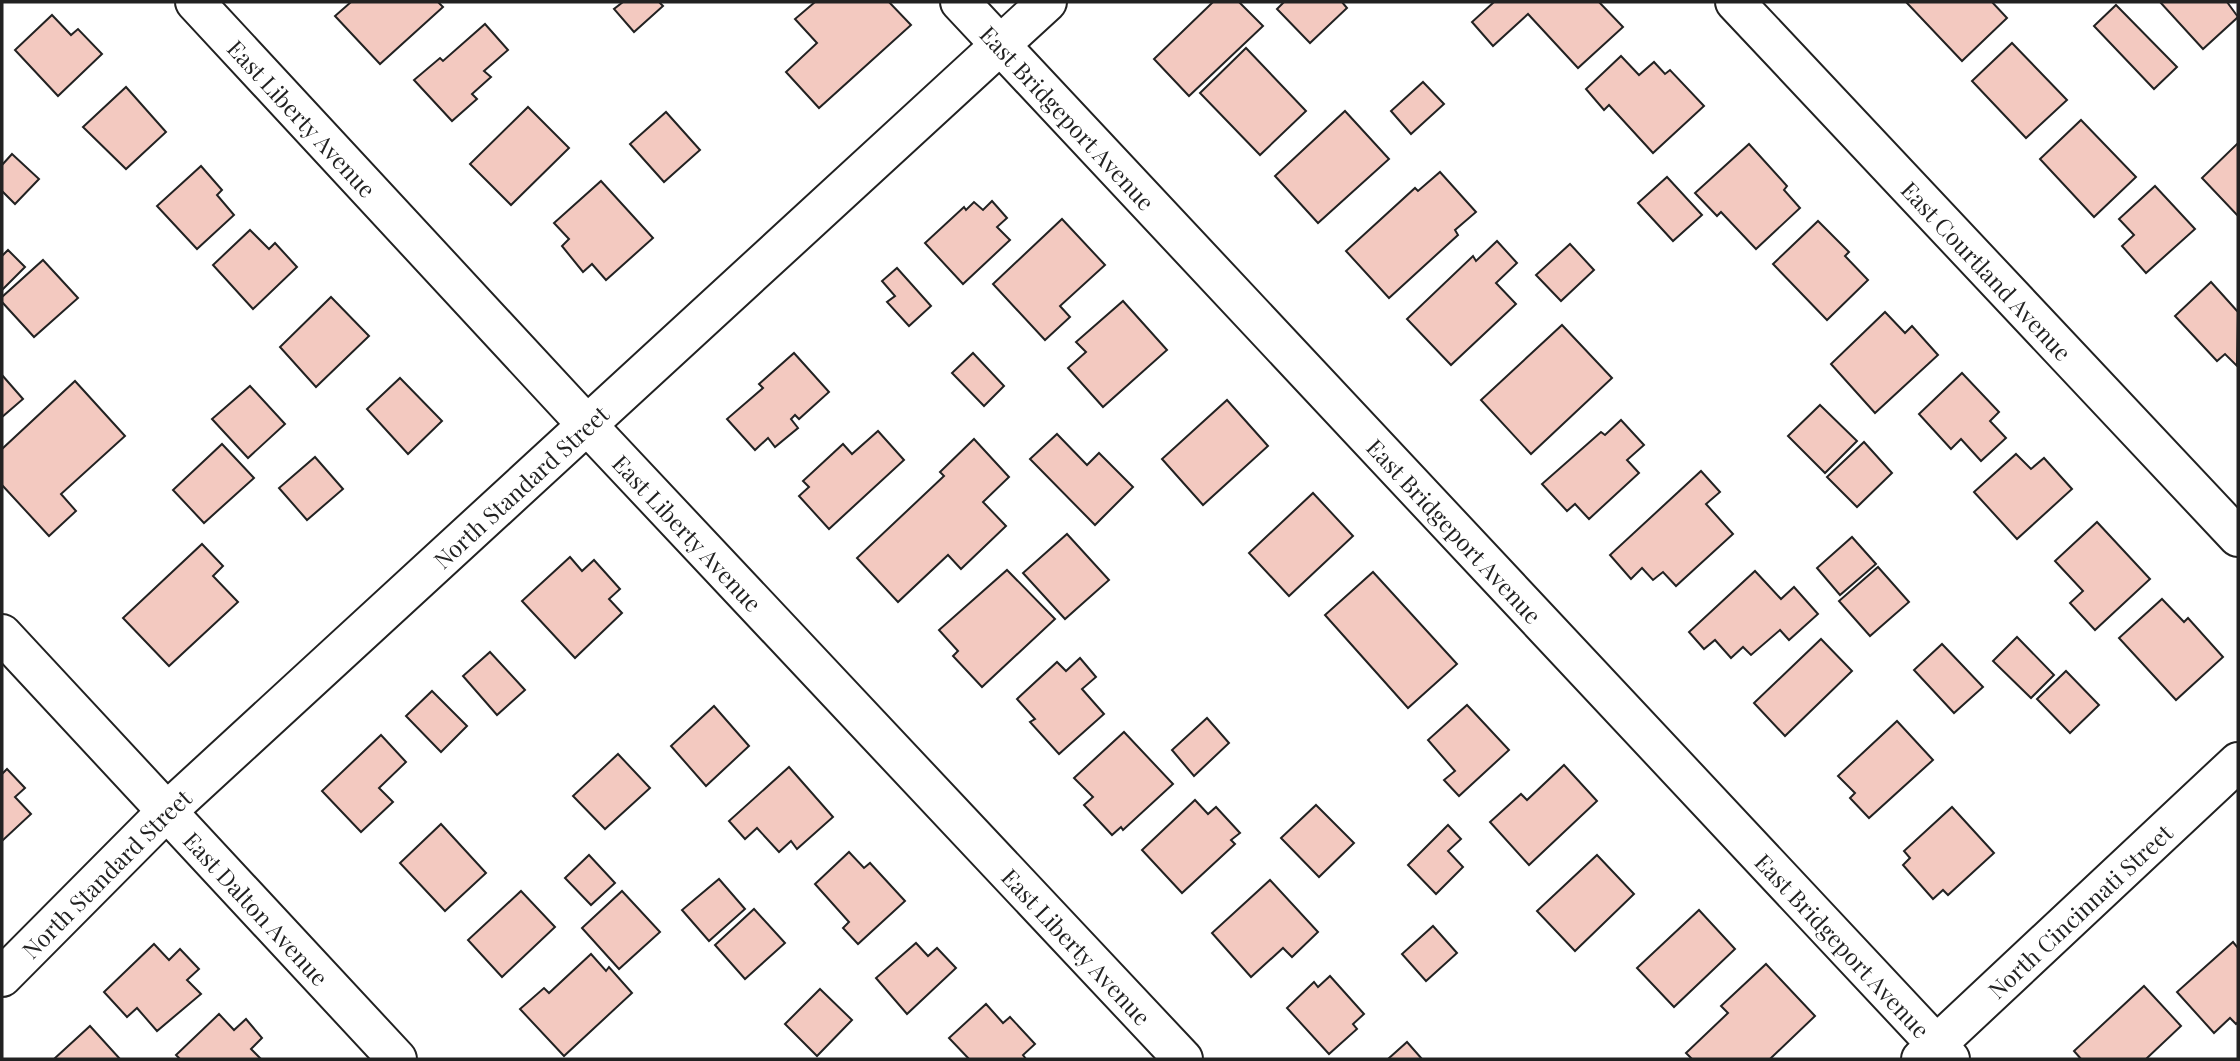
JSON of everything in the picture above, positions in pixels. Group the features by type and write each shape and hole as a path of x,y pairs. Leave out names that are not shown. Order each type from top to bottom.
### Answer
{"street":[{"name":"East Liberty Avenue","path":"195,2 588,426 1184,1059"},
{"name":"East Bridgeport Avenue","path":"960,2 1936,1054"},
{"name":"North Standard Street","path":"2,977 165,813 1047,2"},
{"name":"East Courtland Avenue","path":"1735,2 2238,537"},
{"name":"East Dalton Avenue","path":"2,634 165,813 397,1059"},
{"name":"North Cincinnati Street","path":"1936,1054 2238,762"}],"building":[{"path":"351,2 438,2 443,7 380,64 335,16"},
{"path":"623,2 659,2 663,6 634,32 614,9"},
{"path":"815,2 889,2 911,25 819,108 786,72 817,43 795,19"},
{"path":"1213,2 1239,2 1263,26 1189,96 1154,59"},
{"path":"1284,2 1342,2 1347,8 1310,43 1277,9"},
{"path":"1494,2 1599,2 1623,27 1578,68 1528,14 1493,46 1472,22"},
{"path":"1906,2 1992,2 2007,18 1962,61"},
{"path":"2160,2 2227,2 2238,17 2203,49"},
{"path":"2116,5 2177,67 2154,89 2094,26"},
{"path":"52,15 71,35 78,29 102,54 58,96 15,50"},
{"path":"485,24 508,50 484,71 491,77 472,94 477,99 452,121 414,80 440,58 443,61"},
{"path":"2012,43 2067,100 2026,138 1972,81"},
{"path":"1246,48 1306,111 1260,155 1200,93"},
{"path":"1621,56 1639,75 1654,62 1665,74 1670,70 1704,106 1653,153 1609,105 1604,110 1586,89"},
{"path":"1423,82 1444,104 1411,134 1391,111"},
{"path":"126,87 166,132 126,169 83,127"},
{"path":"528,107 569,148 511,205 470,164"},
{"path":"1345,111 1389,159 1318,223 1275,176"},
{"path":"666,112 700,150 664,182 630,144"},
{"path":"2081,120 2136,177 2094,217 2040,159"},
{"path":"2238,143 2238,216 2202,178"},
{"path":"1749,144 1787,186 1784,190 1800,208 1756,249 1721,212 1717,216 1695,193"},
{"path":"12,154 39,179 15,204 2,191 2,165"},
{"path":"201,166 222,190 217,195 234,215 197,249 157,206"},
{"path":"1440,172 1476,212 1455,230 1458,235 1389,298 1346,251 1415,188 1418,191"},
{"path":"1667,177 1702,215 1673,241 1638,203"},
{"path":"601,181 653,238 606,280 592,264 583,272 562,246 569,239 554,223"},
{"path":"2155,186 2195,229 2146,273 2122,246 2134,235 2119,219"},
{"path":"992,201 1007,218 997,227 1010,240 963,284 925,243 964,207 966,210 974,202 983,210"},
{"path":"1062,219 1105,265 1060,306 1070,317 1045,340 993,284"},
{"path":"1818,221 1849,252 1845,256 1868,280 1827,320 1773,264"},
{"path":"250,230 269,249 275,243 297,267 253,309 213,265"},
{"path":"1497,241 1517,263 1496,283 1516,304 1451,365 1407,319 1473,256 1476,261"},
{"path":"1570,244 1594,270 1561,301 1536,275"},
{"path":"8,250 25,267 2,290 2,256"},
{"path":"43,260 78,298 34,337 2,302 2,297"},
{"path":"897,268 931,306 909,326 887,302 895,296 882,281"},
{"path":"2211,282 2238,312 2237,366 2225,354 2217,361 2175,316"},
{"path":"331,297 369,336 316,387 280,347"},
{"path":"1123,301 1167,350 1103,407 1068,368 1086,352 1076,342"},
{"path":"1885,312 1905,333 1912,326 1938,355 1875,413 1831,364"},
{"path":"1562,325 1612,378 1531,454 1481,400"},
{"path":"794,353 829,392 799,419 795,415 791,419 798,428 775,447 768,438 755,450 727,419 763,388 759,384"},
{"path":"973,353 1004,386 984,406 952,373"},
{"path":"1962,373 1999,412 1990,421 2006,438 1981,461 1961,439 1951,449 1919,414"},
{"path":"2,375 23,399 2,417"},
{"path":"400,378 442,421 408,454 367,409"},
{"path":"75,381 125,436 61,494 76,511 49,536 2,485 2,449"},
{"path":"250,386 285,424 248,458 212,419"},
{"path":"1227,400 1268,446 1203,505 1162,459"},
{"path":"1820,405 1857,441 1825,473 1788,436"},
{"path":"1621,420 1644,445 1627,460 1639,473 1589,519 1575,504 1567,511 1542,484 1601,432 1605,435"},
{"path":"878,431 904,460 829,529 799,496 809,487 803,481 843,444 852,454"},
{"path":"1057,434 1087,465 1099,453 1133,487 1095,525 1030,459"},
{"path":"974,439 1009,477 983,502 1006,526 961,569 948,555 898,602 857,558 944,476 940,472"},
{"path":"1864,442 1892,473 1857,507 1827,477"},
{"path":"222,444 254,478 204,523 173,490"},
{"path":"2016,454 2031,469 2044,458 2072,489 2017,539 1974,492"},
{"path":"315,457 343,489 307,520 279,488"},
{"path":"1701,471 1720,492 1706,504 1733,534 1676,586 1663,572 1653,580 1642,568 1631,579 1610,555"},
{"path":"1313,493 1353,536 1289,596 1249,553"},
{"path":"2097,522 2150,579 2095,630 2070,603 2083,591 2055,561"},
{"path":"1067,534 1109,580 1065,619 1023,573"},
{"path":"1852,537 1876,564 1840,595 1817,568"},
{"path":"202,544 223,566 213,576 238,602 169,666 123,618"},
{"path":"570,557 582,571 594,560 620,589 609,599 622,613 575,658 522,601"},
{"path":"1878,567 1909,602 1870,636 1839,601"},
{"path":"1007,570 1055,619 982,687 953,656 958,651 939,630"},
{"path":"1755,571 1781,599 1794,587 1818,614 1789,640 1780,630 1751,655 1743,647 1731,658 1715,640 1704,649 1689,632"},
{"path":"1373,572 1457,664 1408,708 1325,615"},
{"path":"2162,599 2184,622 2188,618 2223,657 2176,700 2119,638"},
{"path":"2017,637 2054,675 2031,698 1993,661"},
{"path":"1821,639 1852,671 1785,736 1754,703"},
{"path":"1942,644 1983,687 1954,713 1914,670"},
{"path":"490,652 525,690 497,715 463,676"},
{"path":"1080,658 1096,677 1082,689 1104,714 1059,754 1030,722 1035,719 1017,699 1057,662 1066,671"},
{"path":"2066,671 2099,705 2070,733 2037,699"},
{"path":"432,691 467,726 441,752 406,716"},
{"path":"1467,705 1509,750 1459,796 1444,780 1455,771 1428,740"},
{"path":"714,706 749,746 706,786 671,746"},
{"path":"1207,718 1229,743 1194,776 1172,750"},
{"path":"1897,721 1933,760 1869,818 1850,798 1855,793 1838,776"},
{"path":"1124,732 1173,784 1123,830 1121,827 1112,835 1084,805 1093,797 1074,778"},
{"path":"381,735 406,762 379,788 393,802 361,832 322,791"},
{"path":"618,754 650,788 605,829 573,796"},
{"path":"1564,765 1597,801 1529,865 1490,822 1521,794 1527,800"},
{"path":"789,767 833,817 797,849 791,841 779,852 757,828 745,839 729,821"},
{"path":"7,769 25,788 15,797 31,814 2,841 2,774"},
{"path":"1195,800 1208,814 1216,807 1240,833 1231,840 1235,844 1182,893 1142,850"},
{"path":"1316,805 1354,843 1319,877 1281,838"},
{"path":"1952,807 1994,853 1948,895 1943,890 1933,899 1903,865 1910,858 1904,851"},
{"path":"441,824 486,873 445,911 400,863"},
{"path":"1448,825 1461,839 1448,851 1463,867 1436,894 1408,865"},
{"path":"849,852 864,868 870,863 905,901 858,944 843,928 849,922 815,884"},
{"path":"589,855 615,883 591,905 565,878"},
{"path":"1597,855 1634,894 1575,951 1537,911"},
{"path":"719,879 745,909 709,941 682,910"},
{"path":"1270,880 1318,932 1292,957 1283,948 1251,977 1212,933"},
{"path":"521,891 555,927 502,977 468,940"},
{"path":"622,891 660,932 619,969 582,928"},
{"path":"754,909 785,943 745,979 715,945"},
{"path":"1699,910 1735,949 1674,1007 1637,968"},
{"path":"1433,926 1457,953 1426,981 1402,954"},
{"path":"2233,942 2238,948 2238,1022 2236,1024 2230,1018 2214,1033 2177,992"},
{"path":"916,943 928,956 937,948 956,968 907,1014 876,978"},
{"path":"154,944 169,960 180,949 199,969 187,980 201,994 157,1031 137,1008 127,1017 104,992"},
{"path":"591,954 606,971 609,967 632,993 564,1056 520,1009 544,988 549,993"},
{"path":"1766,964 1815,1016 1770,1059 1692,1059 1686,1053 1728,1013 1721,1006"},
{"path":"1330,976 1364,1014 1353,1024 1357,1029 1329,1054 1287,1008 1314,982 1318,987"},
{"path":"2144,986 2181,1026 2146,1059 2081,1059 2074,1051"},
{"path":"820,989 852,1020 817,1056 785,1024"},
{"path":"986,1004 1003,1023 1010,1017 1035,1044 1023,1055 1026,1059 969,1059 949,1038"},
{"path":"219,1014 234,1030 246,1019 262,1038 251,1049 261,1059 180,1059 176,1055"},
{"path":"90,1026 120,1059 54,1059"},
{"path":"1407,1042 1422,1059 1388,1059"}]}
